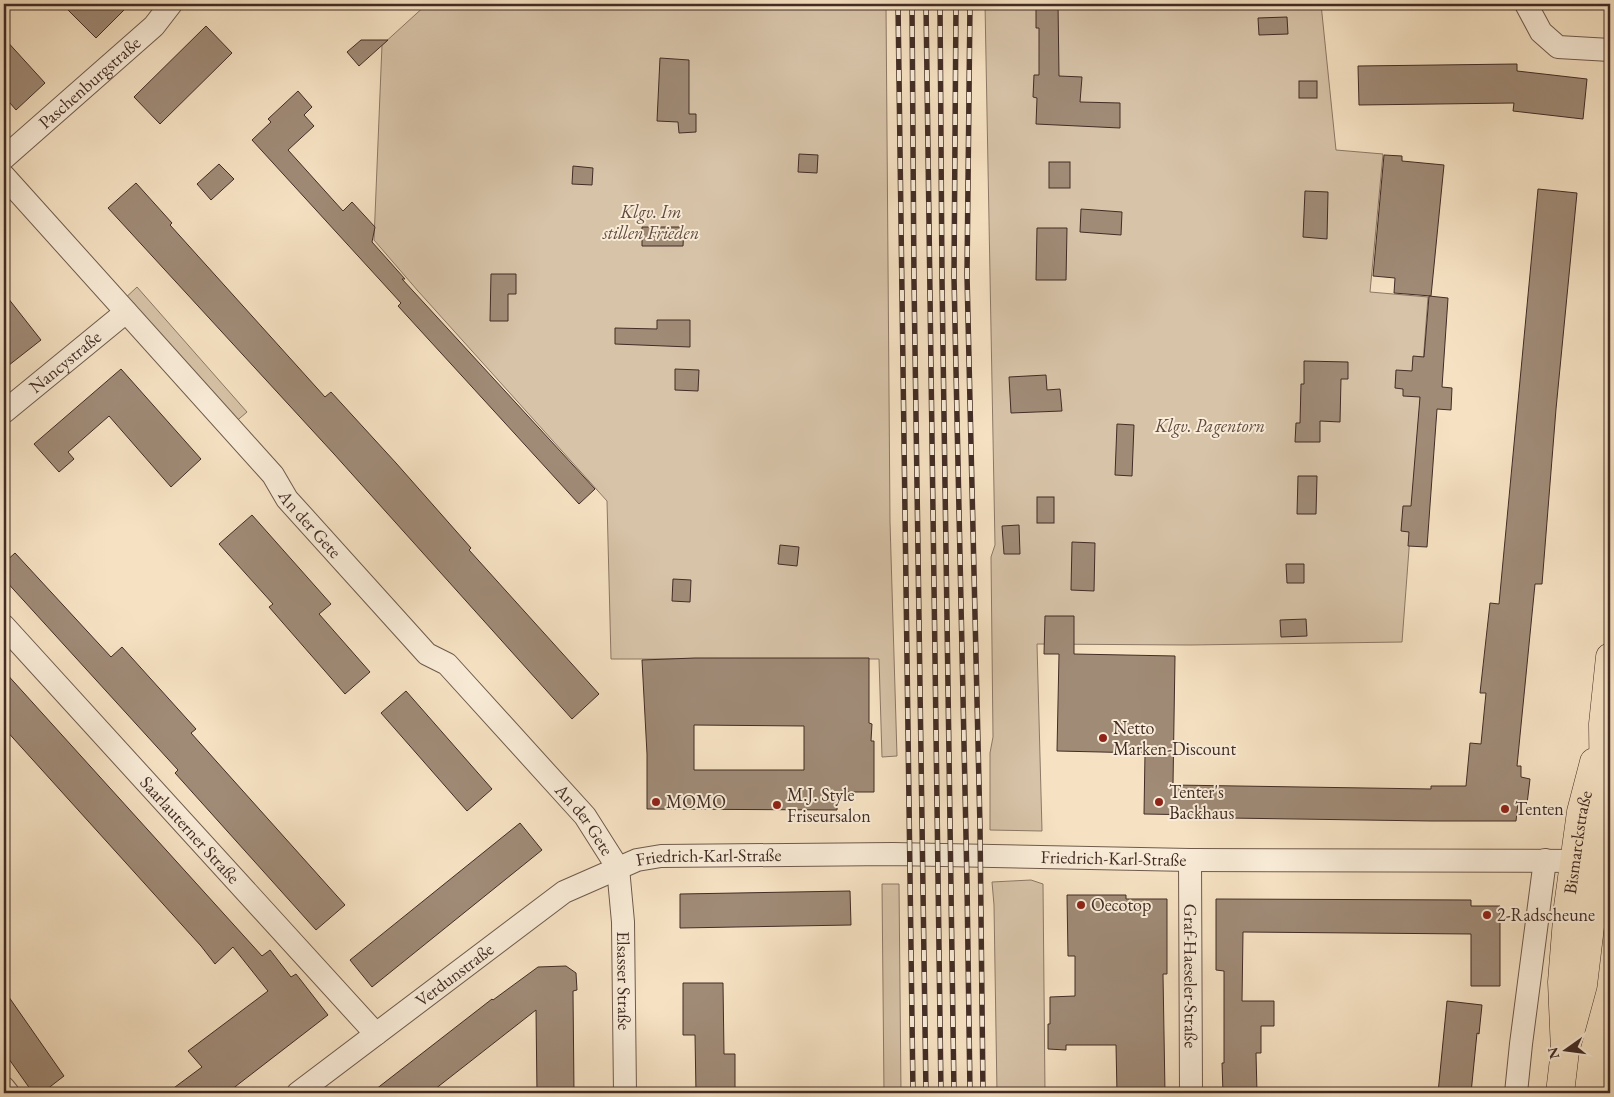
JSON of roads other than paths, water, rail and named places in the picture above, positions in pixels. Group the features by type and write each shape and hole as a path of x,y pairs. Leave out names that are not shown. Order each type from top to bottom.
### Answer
{"main road":[{"name":"Bismarckstraße","path":"1560,1093 1565,1051 1583,985 1594,861 1604,806 1603,724 1610,657"}],"street":[{"name":"Paschenburgstraße","path":"4,158 154,26 171,4"},
{"path":"1526,4 1541,32 1558,47 1610,50"},
{"name":"An der Gete","path":"4,176 273,475 287,498 427,654 447,664 584,816 618,868"},
{"name":"Nancystraße","path":"4,412 126,312"},
{"name":"Saarlauterner Straße","path":"4,626 376,1034"},
{"name":"Friedrich-Karl-Straße","path":"618,868 637,860 661,856 893,854 1544,868 1594,861"},
{"name":"Graf-Haeseler-Straße","path":"1190,860 1191,1093"},
{"name":"Verdunstraße","path":"298,1093 564,892 618,868"},
{"name":"Elsasser Straße","path":"618,868 623,922 625,1093"},
{"name":"Bismarckstraße","path":"1516,1093 1544,868"},
{"path":"4,1088 8,1093"}],"railway":[{"path":"898,4 913,1093"},
{"path":"912,4 914,281 926,1093"},
{"path":"926,4 941,1093"},
{"path":"940,4 942,280 954,1093"},
{"path":"956,4 954,277 970,1093"},
{"path":"970,4 967,275 980,827 983,1093"}],"place":[{"name":"Netto Marken-Discount","path":"1103,738"},
{"name":"MOMO","path":"656,802"},
{"name":"Tenter's Backhaus","path":"1159,802"},
{"name":"M.J. Style Friseursalon","path":"777,805"},
{"name":"Tenten","path":"1505,809"},
{"name":"Oecotop","path":"1081,905"},
{"name":"2-Radscheune","path":"1487,915"}],"park label":[{"name":"Klgv. Im stillen Frieden","path":"651,222"},
{"name":"Klgv. Pagentorn","path":"1210,426"}]}
